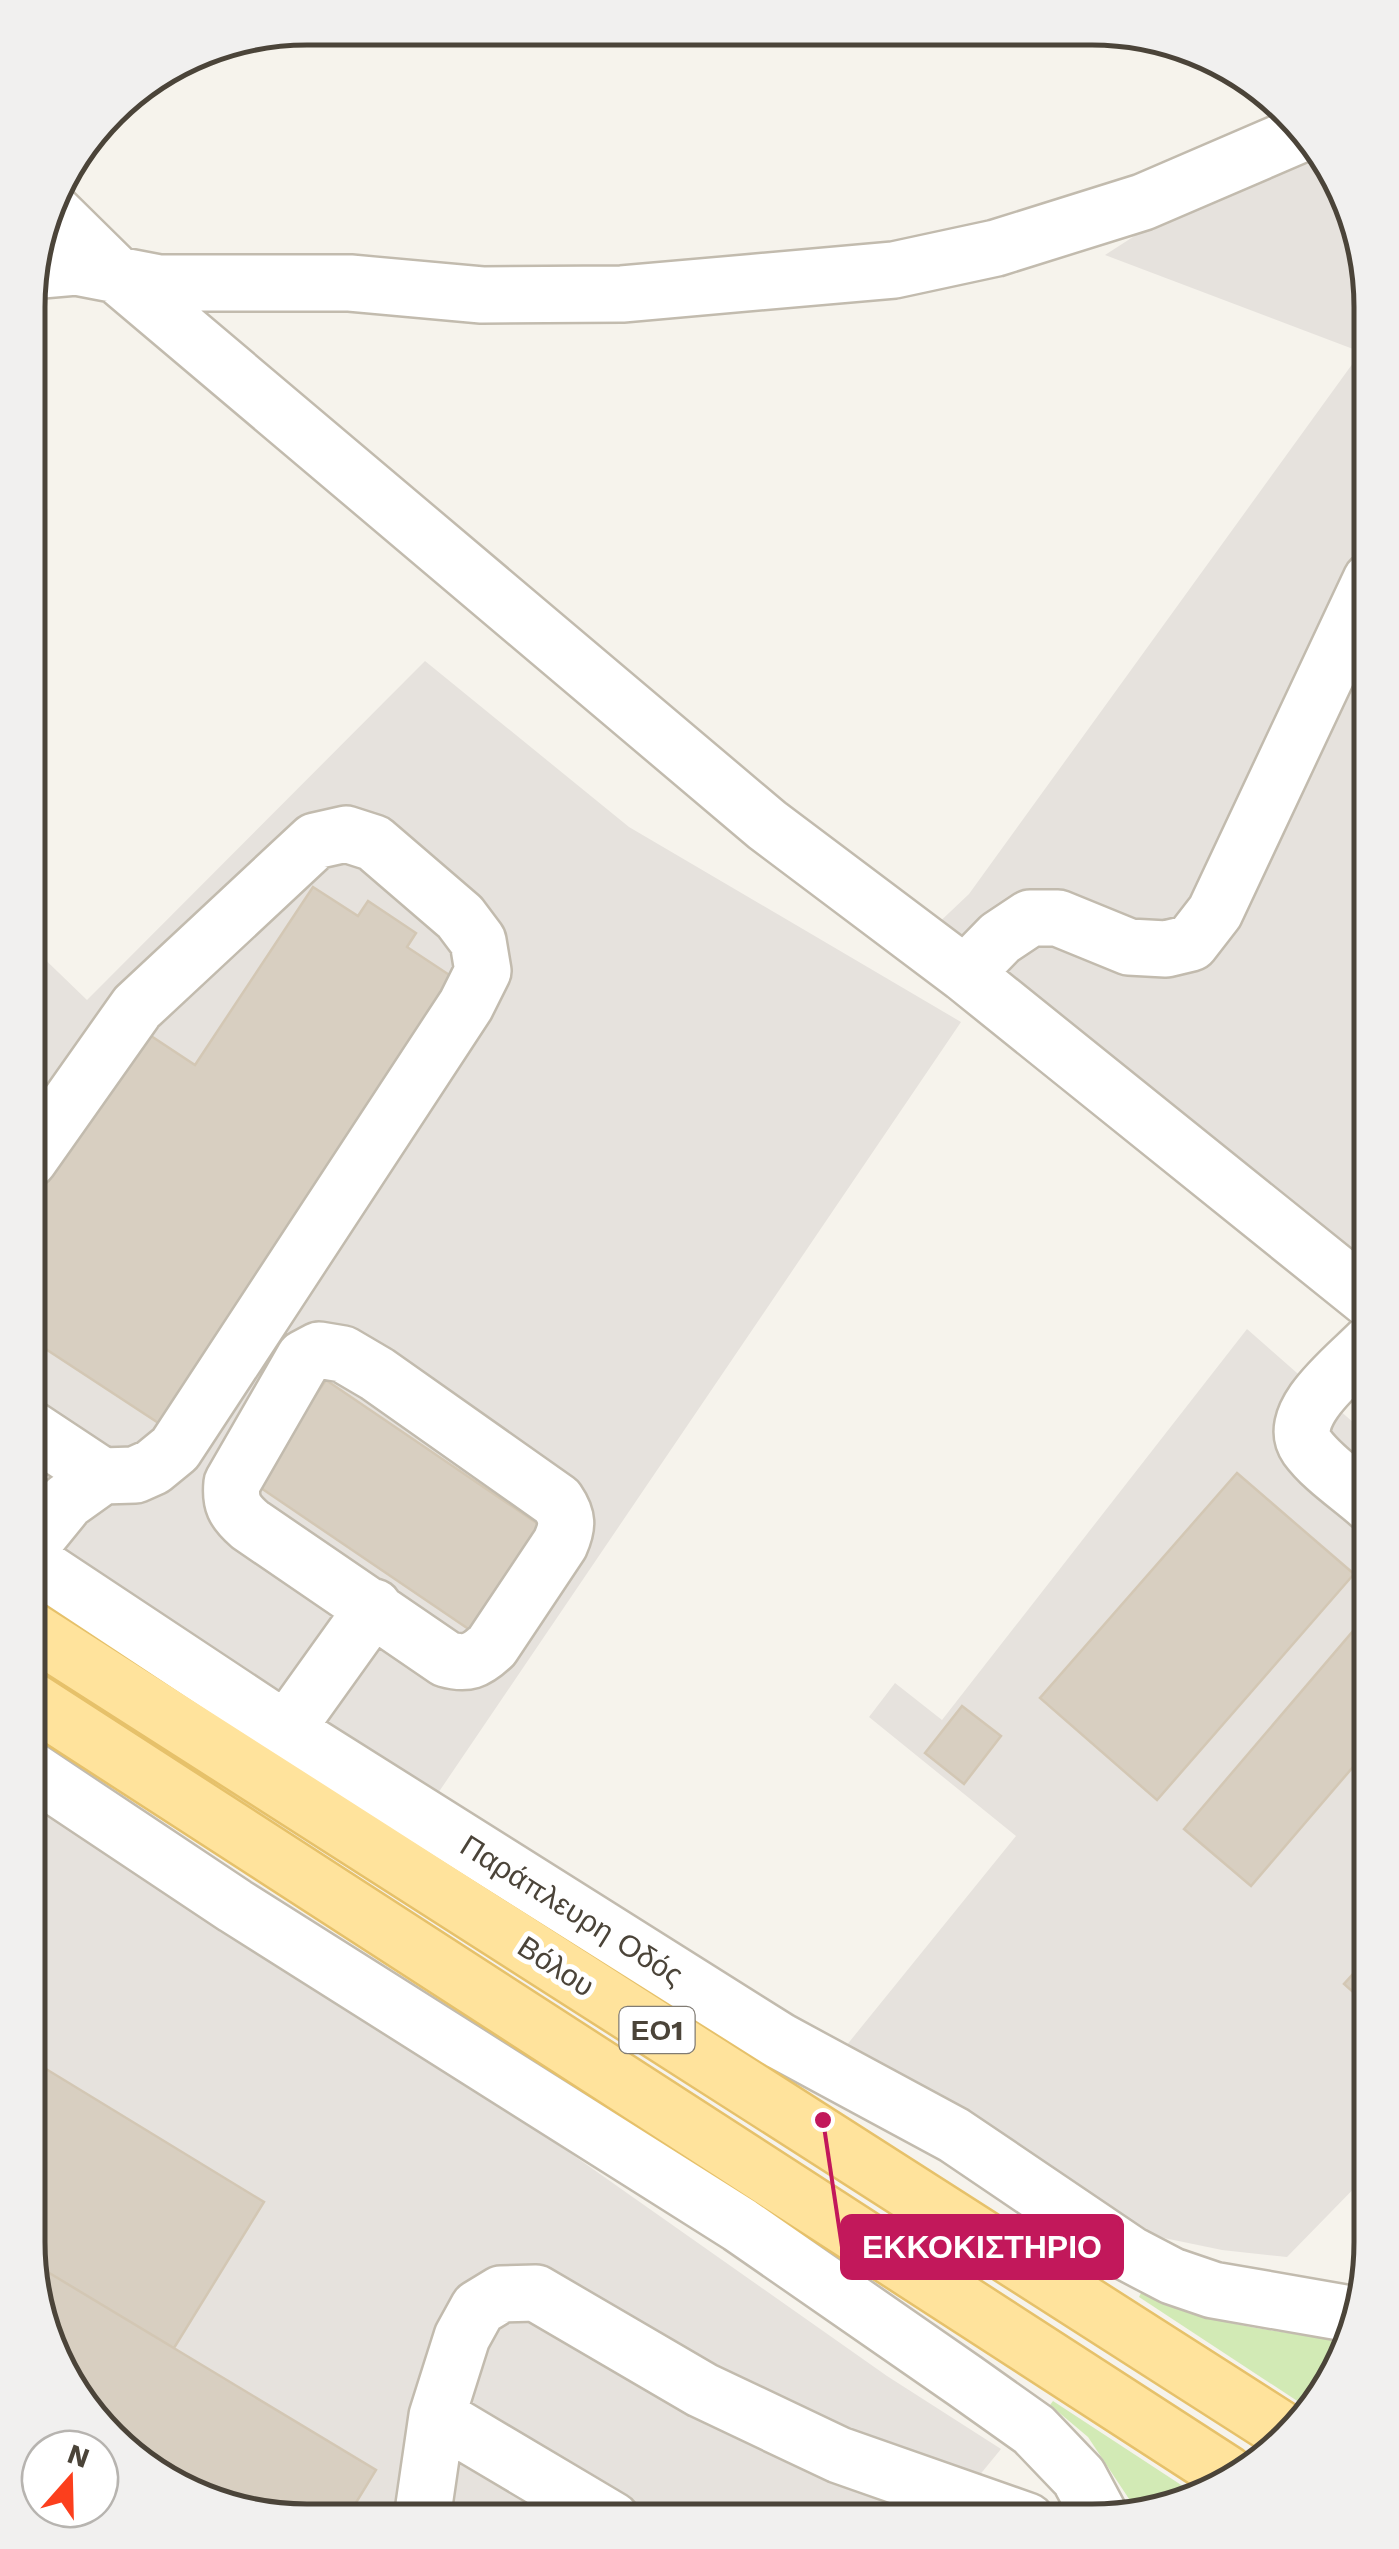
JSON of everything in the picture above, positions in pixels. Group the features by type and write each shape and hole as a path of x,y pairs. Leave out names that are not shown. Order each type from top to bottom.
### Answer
{"main road":[{"name":"Βόλου","path":"45,1639 1277,2427"},
{"name":"Βόλου","path":"45,1709 1221,2470"}],"street":[{"path":"48,269 76,267 159,282 350,283 482,295 605,294 894,270 996,248 1143,202 1292,138"},
{"path":"60,219 119,277 766,826 965,974 1353,1287"},
{"path":"965,974 1000,938 1030,918 1058,918 1129,948 1166,949 1191,943 1215,912 1354,618"},
{"path":"45,1137 137,1006 315,841 346,834 374,842 460,917 478,941 483,970 466,1005 175,1450 154,1468 136,1475 102,1476 67,1501 45,1528"},
{"path":"319,1350 344,1354 377,1374 557,1502 566,1516 560,1544 492,1646 478,1660 463,1664 446,1659 374,1607 250,1525 230,1502 232,1483 304,1358 319,1350"},
{"path":"1353,1360 1309,1407 1301,1433 1308,1448 1353,1489"},
{"path":"45,1437 102,1476"},
{"name":"Παράπλευρη Οδός","path":"45,1570 286,1730 780,2041 954,2135 1130,2254 1172,2276 1213,2290 1344,2313"},
{"path":"286,1730 374,1607"},
{"path":"45,1779 235,1906 740,2225 1034,2430 1079,2477 1093,2504"},
{"path":"494,2068 522,2018"},
{"path":"424,2504 437,2416 462,2337 478,2308 501,2294 536,2293 702,2390 839,2455 979,2504"},
{"path":"437,2416 585,2504"}],"shaded area":[{"path":"1304,154 1327,191 1345,239 1352,273 1354,349 1105,255 1167,215"},
{"path":"1354,362 1354,1278 931,930 969,894"},
{"path":"425,661 629,827 961,1022 432,1802 45,1558 45,959 87,1000"},
{"path":"1247,1329 1353,1423 1353,2189 1287,2257 1222,2250 1164,2238 1128,2222 846,2046 1016,1836 869,1717 895,1683 942,1720"},
{"path":"45,1814 401,2034 887,2376 1001,2449 956,2504 307,2504 239,2495 191,2477 161,2460 110,2415 89,2388 72,2358 50,2293 45,2242"}],"green space":[{"path":"1141,2293 1214,2319 1335,2338 1300,2402 1139,2297"},
{"path":"1053,2401 1184,2487 1130,2501 1088,2437 1050,2405"}],"building":[{"path":"313,887 358,916 368,901 416,933 407,947 454,978 160,1424 45,1349 45,1185 145,1032 195,1065"},
{"path":"326,1380 541,1526 470,1630 255,1484"},
{"path":"1237,1473 1353,1573 1157,1800 1040,1698"},
{"path":"1353,1631 1353,1767 1251,1886 1184,1829"},
{"path":"962,1706 1001,1736 964,1784 925,1753"},
{"path":"1353,1974 1353,1992 1344,1984"},
{"path":"45,2068 264,2202 174,2348 47,2271"},
{"path":"47,2271 376,2470 355,2504 273,2502 239,2495 191,2477 161,2460 110,2415 89,2388 59,2326"}],"place":[{"name":"ΕΚΚΟΚΙΣΤΗΡΙΟ","path":"823,2120"}]}
